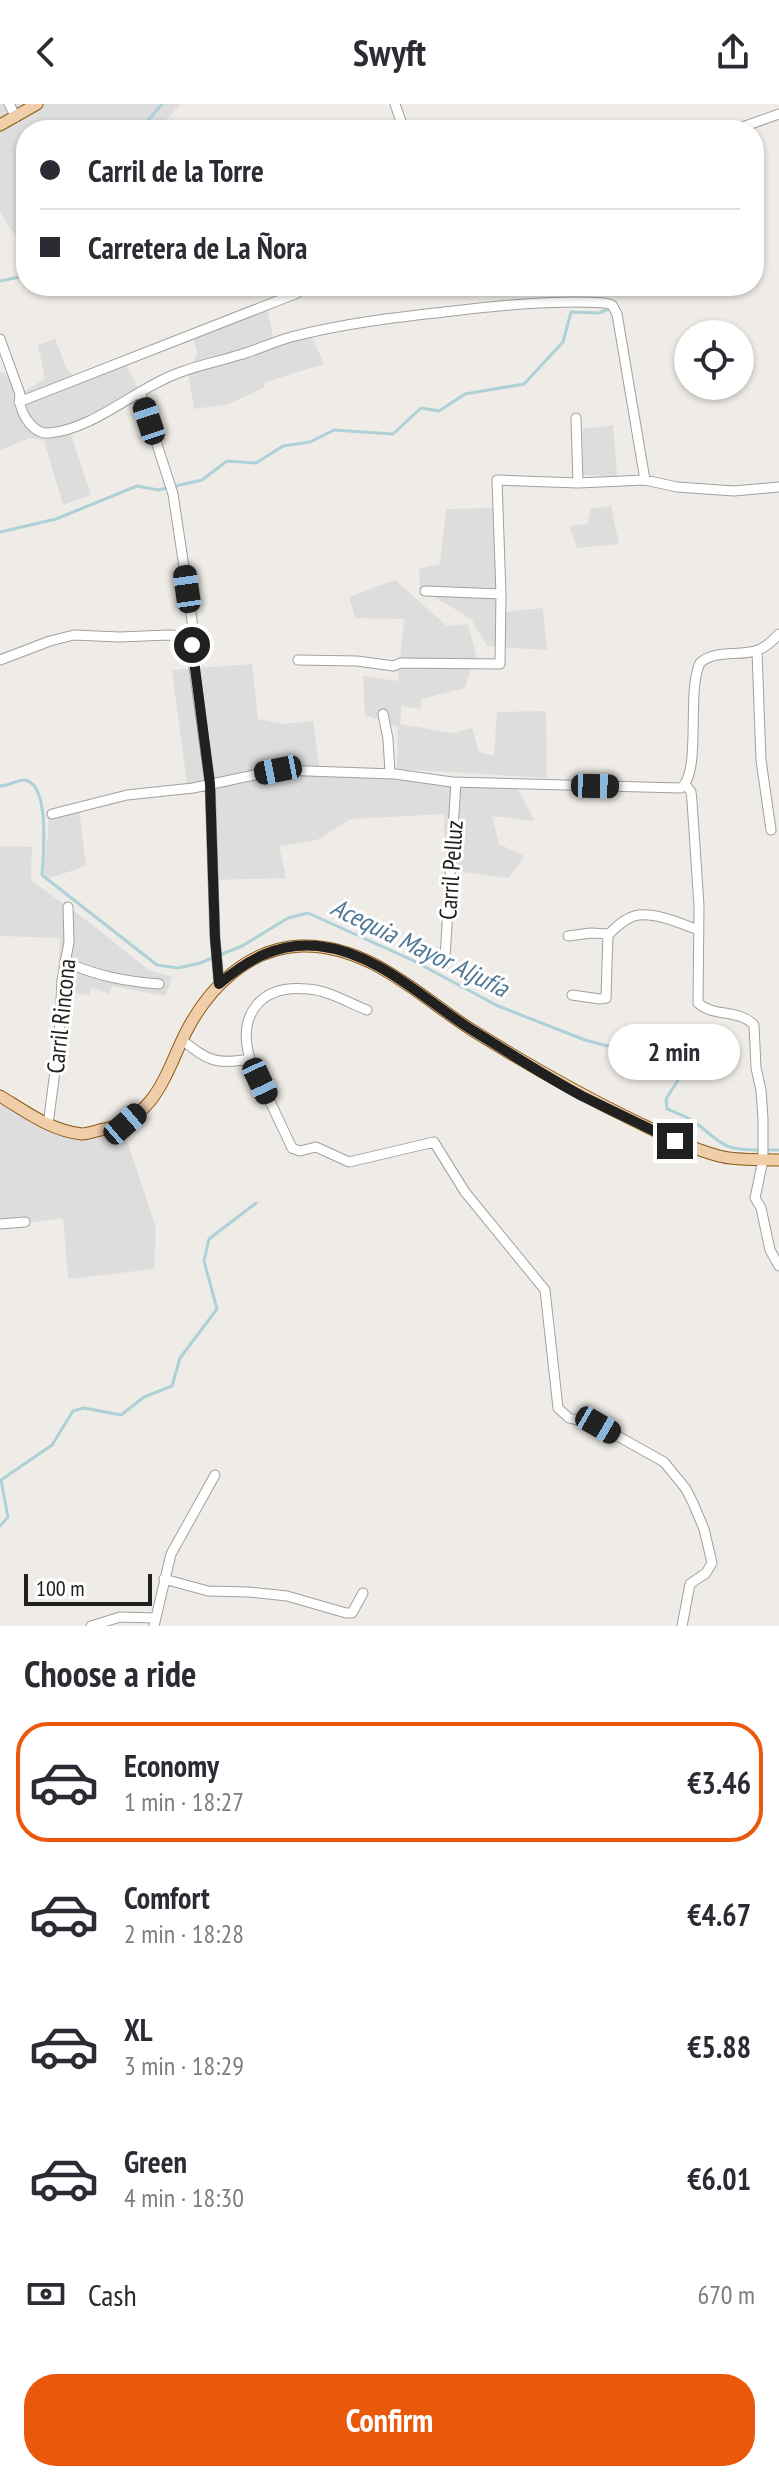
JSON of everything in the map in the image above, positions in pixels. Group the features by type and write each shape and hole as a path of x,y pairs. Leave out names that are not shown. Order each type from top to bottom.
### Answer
{"main road":[{"path":"0,125 37,104"},
{"path":"0,1096 48,1125 83,1134 125,1124 150,1102 162,1086 182,1040 219,984 259,956 280,948 318,946 361,958 406,982 469,1028 579,1094 675,1141 722,1157 763,1153 779,1160"}],"street":[{"path":"9,104 16,117"},
{"path":"19,402 290,296"},
{"path":"0,339 20,394 19,402 35,430 48,433 96,417 180,372 248,353 290,337 365,321 541,303 612,305 617,314 645,480"},
{"path":"140,392 173,494 192,620 210,784 219,984"},
{"path":"576,418 578,483"},
{"path":"298,660 357,661 394,666 400,663 500,664 497,480 578,483 645,480 677,487 719,490 779,487"},
{"path":"425,591 501,594"},
{"path":"686,785 691,769 693,692 700,663 709,657 757,651 779,634"},
{"path":"0,660 74,635 192,637"},
{"path":"757,651 761,760 771,830"},
{"path":"383,714 390,773"},
{"path":"52,814 152,790 193,788 278,770 390,773 456,782 676,789 686,785"},
{"name":"Carril Pelluz","path":"445,957 456,782"},
{"path":"686,785 692,801 699,872 699,1005 741,1016 754,1025 762,1104 763,1153 755,1198 761,1208 770,1250 779,1266"},
{"name":"Carril Rincona","path":"48,1125 59,1040 62,980 69,942 68,907"},
{"path":"572,995 606,998 607,939 631,917 640,915 667,919 698,930"},
{"path":"568,936 609,934"},
{"path":"65,962 98,975 159,984"},
{"path":"367,1010 310,988 291,989 264,997 248,1016 245,1042 250,1059 292,1148 300,1151 316,1147 349,1162 434,1142 465,1192 545,1290 558,1408 569,1418 598,1425 664,1462 686,1489 704,1529 712,1563 706,1573 690,1584 682,1626"},
{"path":"182,1040 206,1059 215,1062 250,1059"},
{"path":"0,1224 25,1222"},
{"path":"91,1626 120,1617 154,1622 171,1554 215,1475"},
{"path":"164,1579 208,1591 287,1596 346,1613 352,1613 363,1593"}],"shaded area":[{"path":"0,104 181,104 166,120 16,120 16,237 0,212"},
{"path":"267,307 274,342 310,333 324,364 266,382 263,388 229,404 194,409 188,373 197,353 193,338"},
{"path":"55,339 66,367 78,384 123,358 140,392 69,429 91,495 63,505 44,440 30,438 0,450 0,373 4,372 20,394 45,379 38,345"},
{"path":"613,425 617,476 582,475 583,429"},
{"path":"611,506 619,544 577,548 569,526 587,524 591,509"},
{"path":"498,508 504,612 543,608 547,650 487,646 471,619 420,588 419,569 440,564 446,509"},
{"path":"395,580 447,626 468,624 476,655 465,688 421,699 421,709 402,706 400,724 452,733 472,728 479,752 494,756 497,712 546,711 547,778 397,769 398,727 365,715 363,676 398,681 404,619 355,618 349,597"},
{"path":"252,664 258,719 283,724 313,721 320,771 515,784 535,821 492,816 499,844 524,856 509,878 445,870 444,814 351,819 317,840 279,846 286,878 213,880 210,785 188,792 172,670"},
{"path":"79,809 86,866 47,879 42,870 48,815"},
{"path":"0,846 32,847 31,880 150,971 172,976 166,996 112,986 109,994 91,987 90,995 57,991 60,938 0,936"},
{"path":"0,1091 39,1127 72,1139 123,1128 156,1228 154,1269 68,1279 63,1218 0,1227"}],"waterway":[{"path":"148,120 162,104"},
{"path":"0,281 16,278"},
{"path":"0,532 56,519 137,486 158,490 202,480 227,461 256,463 283,446 310,442 334,430 393,434 421,408 439,411 465,394 524,384 563,342 571,312 599,313 611,308"},
{"name":"Acequia Mayor Aljufía","path":"0,786 24,780 33,784 38,794 44,822 42,875 157,965 178,968 200,963 242,946 288,918 308,913 412,960 498,1006 585,1040 676,1064 680,1077 666,1099 667,1109 693,1121 730,1147 759,1150"},
{"name":"Acequia Mayor Aljufía","path":"767,1150 779,1150"},
{"path":"0,1526 8,1517 1,1480 52,1445 73,1411 84,1408 121,1415 144,1397 172,1386 180,1358 217,1309 204,1261 209,1239 256,1203"}],"route":[{"path":"192,645 210,784 219,984 259,956 280,948 318,946 341,951 406,982 469,1028 579,1094 675,1141"}]}
